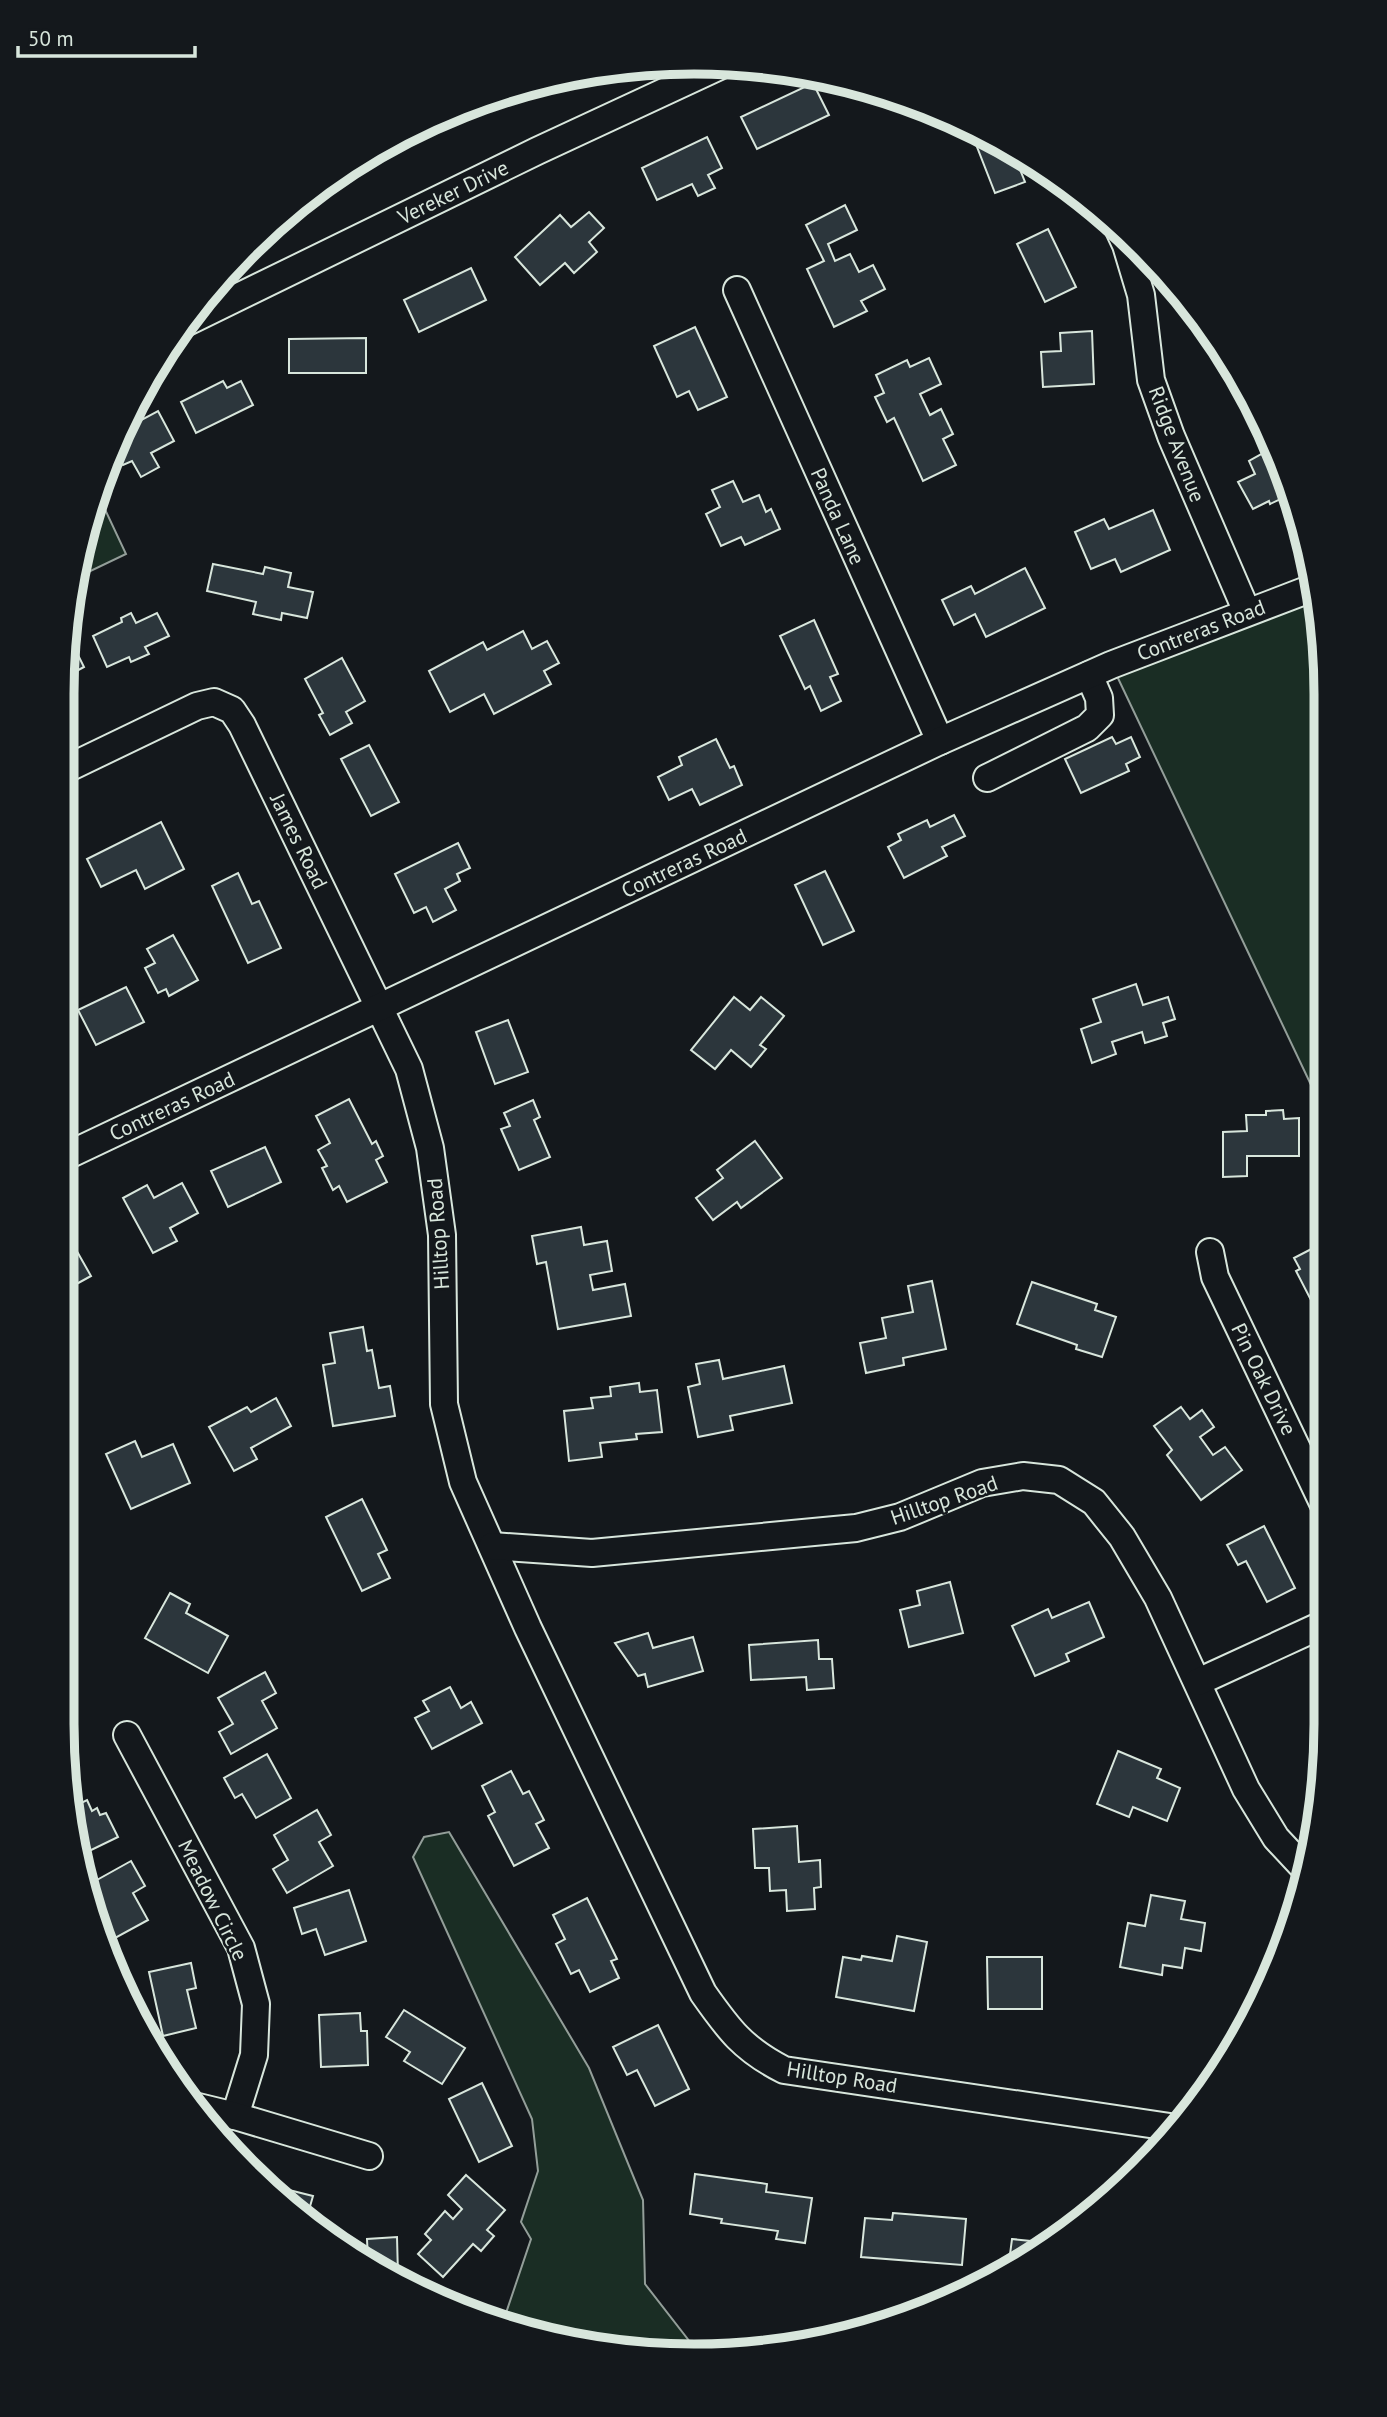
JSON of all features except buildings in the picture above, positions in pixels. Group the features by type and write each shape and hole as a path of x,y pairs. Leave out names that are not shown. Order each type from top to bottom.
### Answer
{"street":[{"name":"Vereker Drive","path":"204,314 537,151 702,74"},
{"name":"Ridge Avenue","path":"1128,251 1140,295 1151,380 1171,436 1247,612"},
{"name":"Panda Lane","path":"737,290 940,741"},
{"name":"Contreras Road","path":"74,1152 940,741 1088,676 1305,591"},
{"path":"987,778 1087,728 1100,715 1099,698 1088,676"},
{"name":"James Road","path":"74,765 197,706 215,702 232,710 242,724 380,1007"},
{"name":"Hilltop Road","path":"380,1007 409,1069 430,1148 442,1235 444,1404 463,1482 528,1628 704,1993 727,2027 757,2056 784,2070 1165,2126"},
{"name":"Pin Oak Drive","path":"1210,1252 1214,1277 1314,1483"},
{"name":"Hilltop Road","path":"492,1546 592,1553 856,1528 900,1517 982,1483 1023,1476 1059,1480 1094,1502 1122,1537 1158,1598 1246,1789 1276,1838 1298,1861"},
{"path":"1198,1682 1314,1629"},
{"name":"Meadow Circle","path":"127,1735 241,1948 256,2004 254,2055 235,2116"},
{"path":"209,2110 369,2156"}],"green space":[{"path":"103,505 126,554 85,574"},
{"path":"1307,603 1314,694 1314,1091 1116,674"},
{"path":"449,1832 589,2068 643,2200 645,2284 691,2344 573,2332 506,2314 531,2239 521,2222 538,2171 532,2119 413,1857 424,1837"}]}
